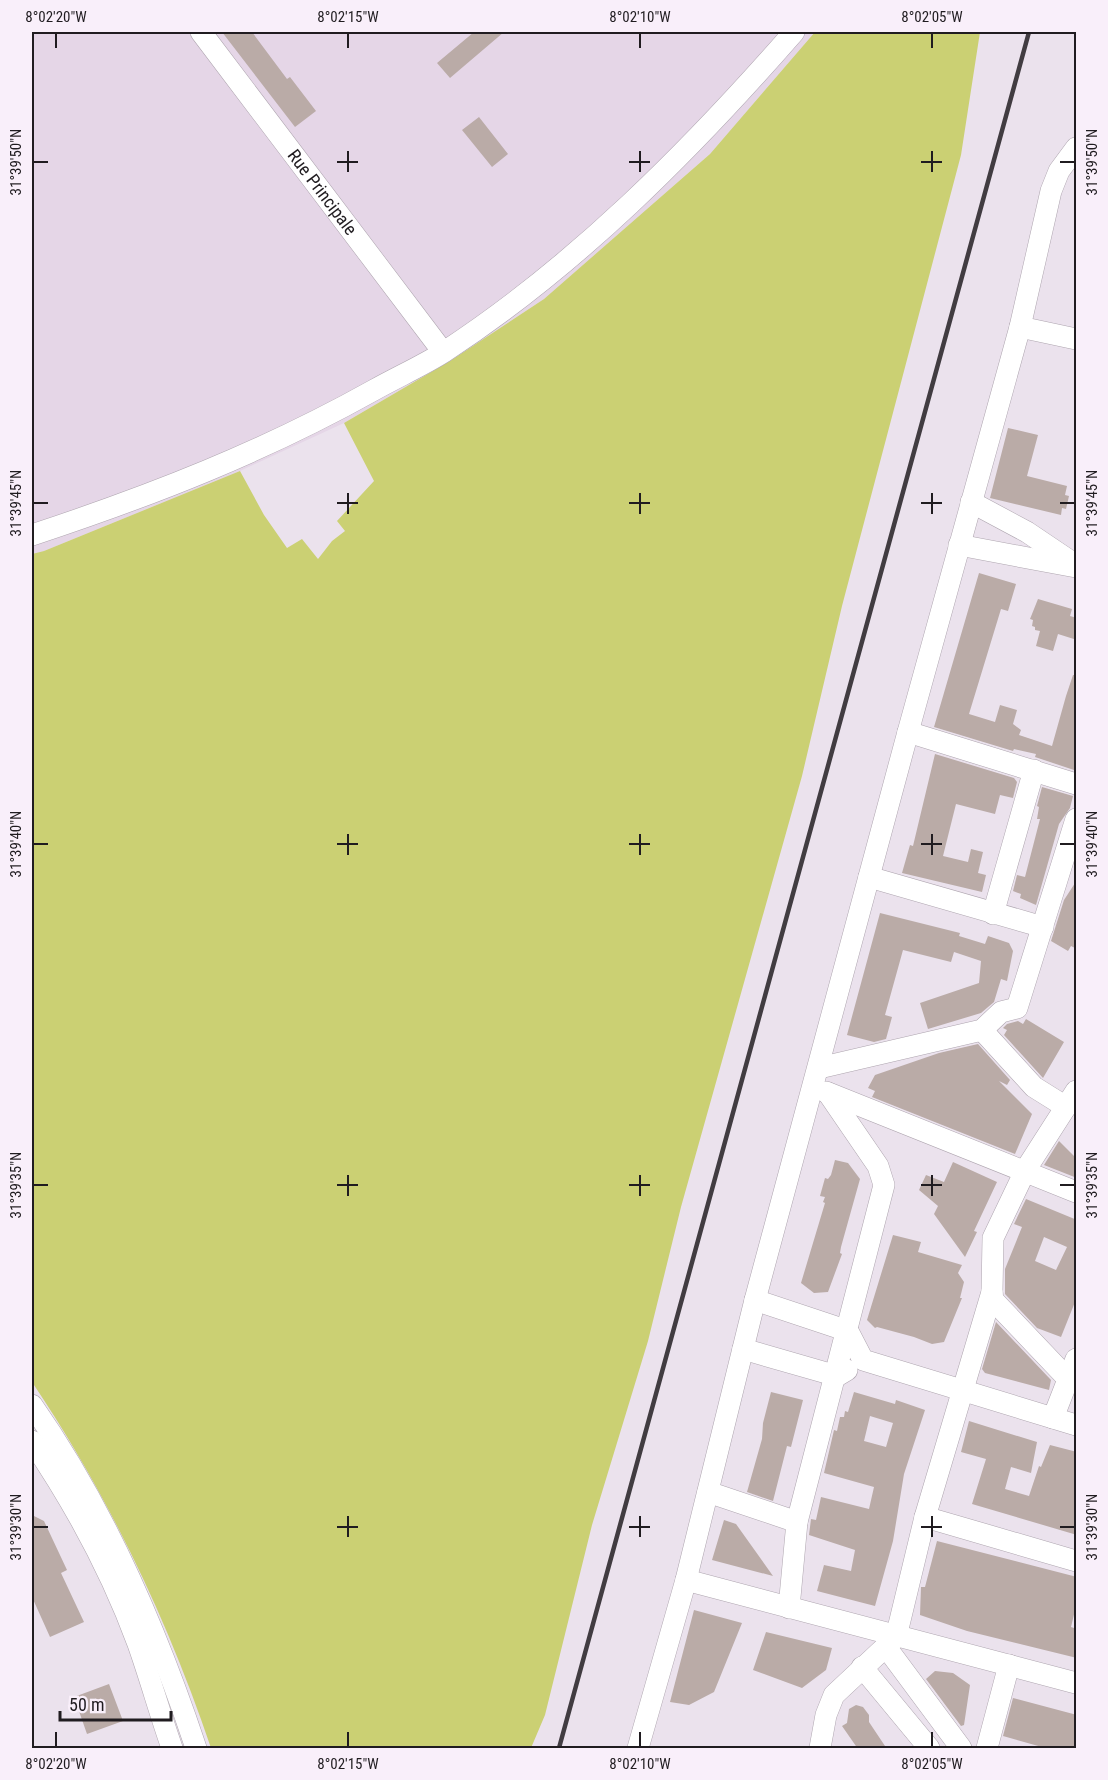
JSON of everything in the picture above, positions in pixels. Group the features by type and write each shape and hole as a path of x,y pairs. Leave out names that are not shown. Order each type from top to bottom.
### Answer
{"street":[{"name":"Rue Principale","path":"201,32 443,352"},
{"path":"32,534 153,495 232,462 309,426 443,352 582,248 625,209 748,84 794,32"},
{"path":"638,1749 686,1581 755,1300 821,1082 869,877 970,502 1020,327 1051,191 1059,171 1077,148"},
{"path":"1020,327 1077,339"},
{"path":"970,502 1028,532 1077,566"},
{"path":"959,545 1077,566"},
{"path":"908,732 1077,784"},
{"path":"993,914 1034,770"},
{"path":"821,1082 982,1030 1000,1012 1017,1008 1077,819"},
{"path":"869,877 1043,927"},
{"path":"982,1030 1034,1086 1071,1099 1026,1169 993,1238 992,1292 993,1300 1069,1380"},
{"path":"821,1082 1077,1192"},
{"path":"789,1608 797,1522 837,1376 884,1185 878,1166 821,1082"},
{"path":"820,1749 826,1715 834,1695 891,1642 925,1517 992,1292"},
{"path":"755,1300 848,1331 863,1360 1077,1425"},
{"path":"743,1349 837,1376 863,1360"},
{"path":"1053,1418 1077,1359"},
{"path":"32,1405 53,1434 101,1518 154,1629 196,1749"},
{"path":"32,1441 70,1499 102,1563 137,1642 172,1749"},
{"path":"708,1492 797,1522"},
{"path":"925,1517 1077,1561"},
{"path":"686,1581 789,1608 891,1642 1009,1665 1077,1683"},
{"path":"891,1642 961,1749"},
{"path":"987,1749 1009,1665"},
{"path":"862,1667 929,1749"}],"shaded area":[{"path":"32,32 815,32 710,154 544,299 450,361 344,423 240,471 32,554"}],"green space":[{"path":"815,32 980,32 961,155 842,606 802,776 681,1207 648,1341 592,1525 545,1715 531,1748 211,1748 176,1653 134,1559 86,1469 32,1382 32,554 240,471 264,515 287,548 302,539 318,559 332,541 345,531 337,521 374,481 344,423 450,361 544,299 710,154"}],"building":[{"path":"222,32 252,32 287,79 290,77 316,111 295,127"},
{"path":"474,32 504,32 450,78 437,63"},
{"path":"479,117 508,154 492,167 462,130"},
{"path":"1008,428 1038,435 1027,476 1067,486 1065,495 1069,496 1066,509 1062,508 1061,515 990,498"},
{"path":"979,573 1016,584 1008,611 1001,609 969,714 995,722 1000,705 1017,710 1013,724 1021,730 1019,735 1052,746 1073,675 1077,675 1077,764 1074,770 1035,757 1036,754 1014,749 1013,751 934,727"},
{"path":"1038,599 1072,609 1070,616 1077,618 1077,640 1058,634 1053,651 1036,646 1040,631 1035,630 1032,626 1033,620 1030,619"},
{"path":"935,754 1014,778 1017,782 1013,798 1000,795 995,814 956,804 943,856 968,862 971,849 983,852 978,873 986,875 982,892 902,873 910,845 913,846"},
{"path":"1042,787 1073,796 1070,808 1059,824 1036,905 1020,898 1021,894 1013,891 1017,875 1025,877 1040,819 1037,819 1039,807 1037,806"},
{"path":"1077,880 1077,949 1071,946 1068,951 1051,941 1064,900"},
{"path":"880,913 960,933 959,936 985,944 988,936 1009,943 1013,951 1007,981 1001,979 994,1002 981,1013 928,1029 920,1003 979,983 981,961 954,952 951,962 903,950 885,1015 892,1017 886,1039 874,1042 847,1035"},
{"path":"1026,1019 1064,1042 1043,1078 1004,1035 1007,1030 1003,1028 1007,1024 1018,1021 1023,1024"},
{"path":"978,1044 1010,1080 1007,1085 999,1081 1032,1114 1015,1154 872,1097 875,1091 868,1088 875,1075 939,1053"},
{"path":"1059,1141 1077,1159 1077,1178 1044,1165"},
{"path":"835,1160 848,1163 860,1179 841,1247 840,1253 842,1254 828,1292 814,1293 801,1283 825,1203 823,1202 825,1197 820,1196 825,1178 828,1179 831,1175"},
{"path":"953,1162 997,1182 974,1231 977,1232 965,1257 934,1214 938,1206 919,1190 926,1175 944,1182"},
{"path":"1026,1199 1077,1220 1077,1297 1061,1337 1037,1328 1005,1294 1005,1269 1022,1227 1014,1224","holes":["1044,1237 1067,1247 1056,1270 1035,1261"]},
{"path":"893,1235 921,1242 918,1252 962,1265 958,1273 964,1282 960,1298 962,1298 944,1342 932,1344 914,1337 875,1328 867,1320"},
{"path":"996,1322 1051,1380 1049,1390 985,1373 982,1369"},
{"path":"771,1392 803,1400 791,1447 787,1446 773,1501 747,1492 762,1439 763,1423"},
{"path":"854,1392 895,1404 896,1400 925,1410 904,1474 893,1541 875,1606 817,1591 824,1565 851,1571 855,1550 809,1535 811,1519 816,1520 821,1497 869,1509 874,1487 824,1473 834,1430 837,1431 840,1417 844,1417 845,1411 848,1412","holes":["870,1416 893,1423 886,1447 864,1441"]},
{"path":"969,1421 1037,1442 1031,1473 1011,1467 1005,1489 1029,1496 1039,1466 1041,1467 1050,1445 1077,1452 1077,1535 972,1504 986,1459 961,1452"},
{"path":"32,1515 44,1521 67,1570 61,1573 84,1622 50,1637 32,1597"},
{"path":"724,1520 736,1524 773,1576 712,1560"},
{"path":"937,1541 1077,1577 1077,1602 1071,1627 1077,1629 1077,1658 967,1631 920,1615 921,1587 925,1587"},
{"path":"694,1610 742,1623 714,1692 689,1705 670,1702"},
{"path":"766,1632 832,1648 826,1670 802,1688 753,1670"},
{"path":"935,1671 953,1673 970,1685 964,1725 961,1726 926,1679"},
{"path":"109,1684 123,1721 87,1734 74,1697"},
{"path":"1013,1698 1077,1715 1077,1749 1049,1749 1003,1736"},
{"path":"856,1705 863,1707 869,1715 869,1722 887,1749 858,1749 842,1726 847,1723 849,1709"}],"railway":[{"path":"559,1748 1029,32"}]}
